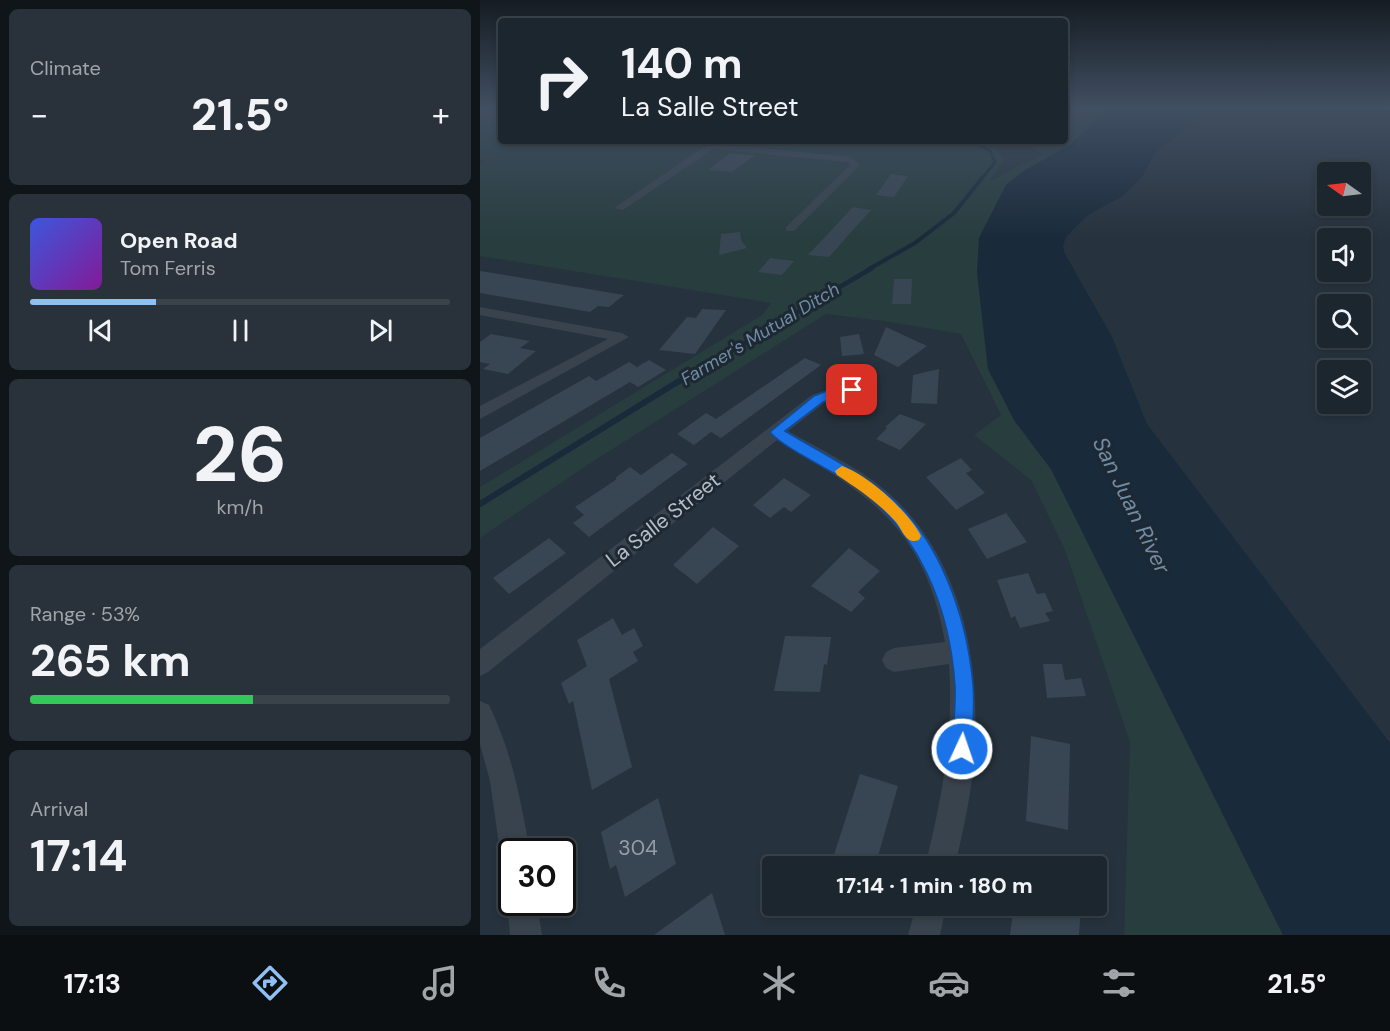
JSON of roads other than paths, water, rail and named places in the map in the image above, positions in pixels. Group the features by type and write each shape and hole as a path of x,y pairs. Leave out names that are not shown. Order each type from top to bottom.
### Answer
{"street":[{"path":"619,208 704,152"},
{"path":"780,152 851,160 855,165 790,229"},
{"path":"480,311 622,337 480,413"},
{"name":"La Salle Street","path":"480,664 819,399 832,393 852,390"},
{"path":"776,432 879,496 901,518 919,543 939,579 960,651 964,687 962,749 954,805 942,856"},
{"path":"894,660 960,651"},
{"path":"480,714 491,735 504,776 512,838"},
{"path":"524,916 526,935"},
{"path":"924,935 929,916"}],"water":[{"name":"San Juan River","path":"1058,152 1157,152 1142,177 1123,196 1088,215 1066,237 1063,245 1064,252 1112,337 1147,424 1390,743 1390,935 1283,935 1051,469 1014,420 988,369 977,273 979,238 1006,185 1025,170"}],"waterway":[{"name":"Farmer's Mutual Ditch","path":"981,180 995,162 990,152"},
{"name":"Farmer's Mutual Ditch","path":"869,269 915,243 954,213 982,178"},
{"name":"Farmer's Mutual Ditch","path":"677,383 872,268"},
{"name":"Farmer's Mutual Ditch","path":"480,504 679,381"}]}
